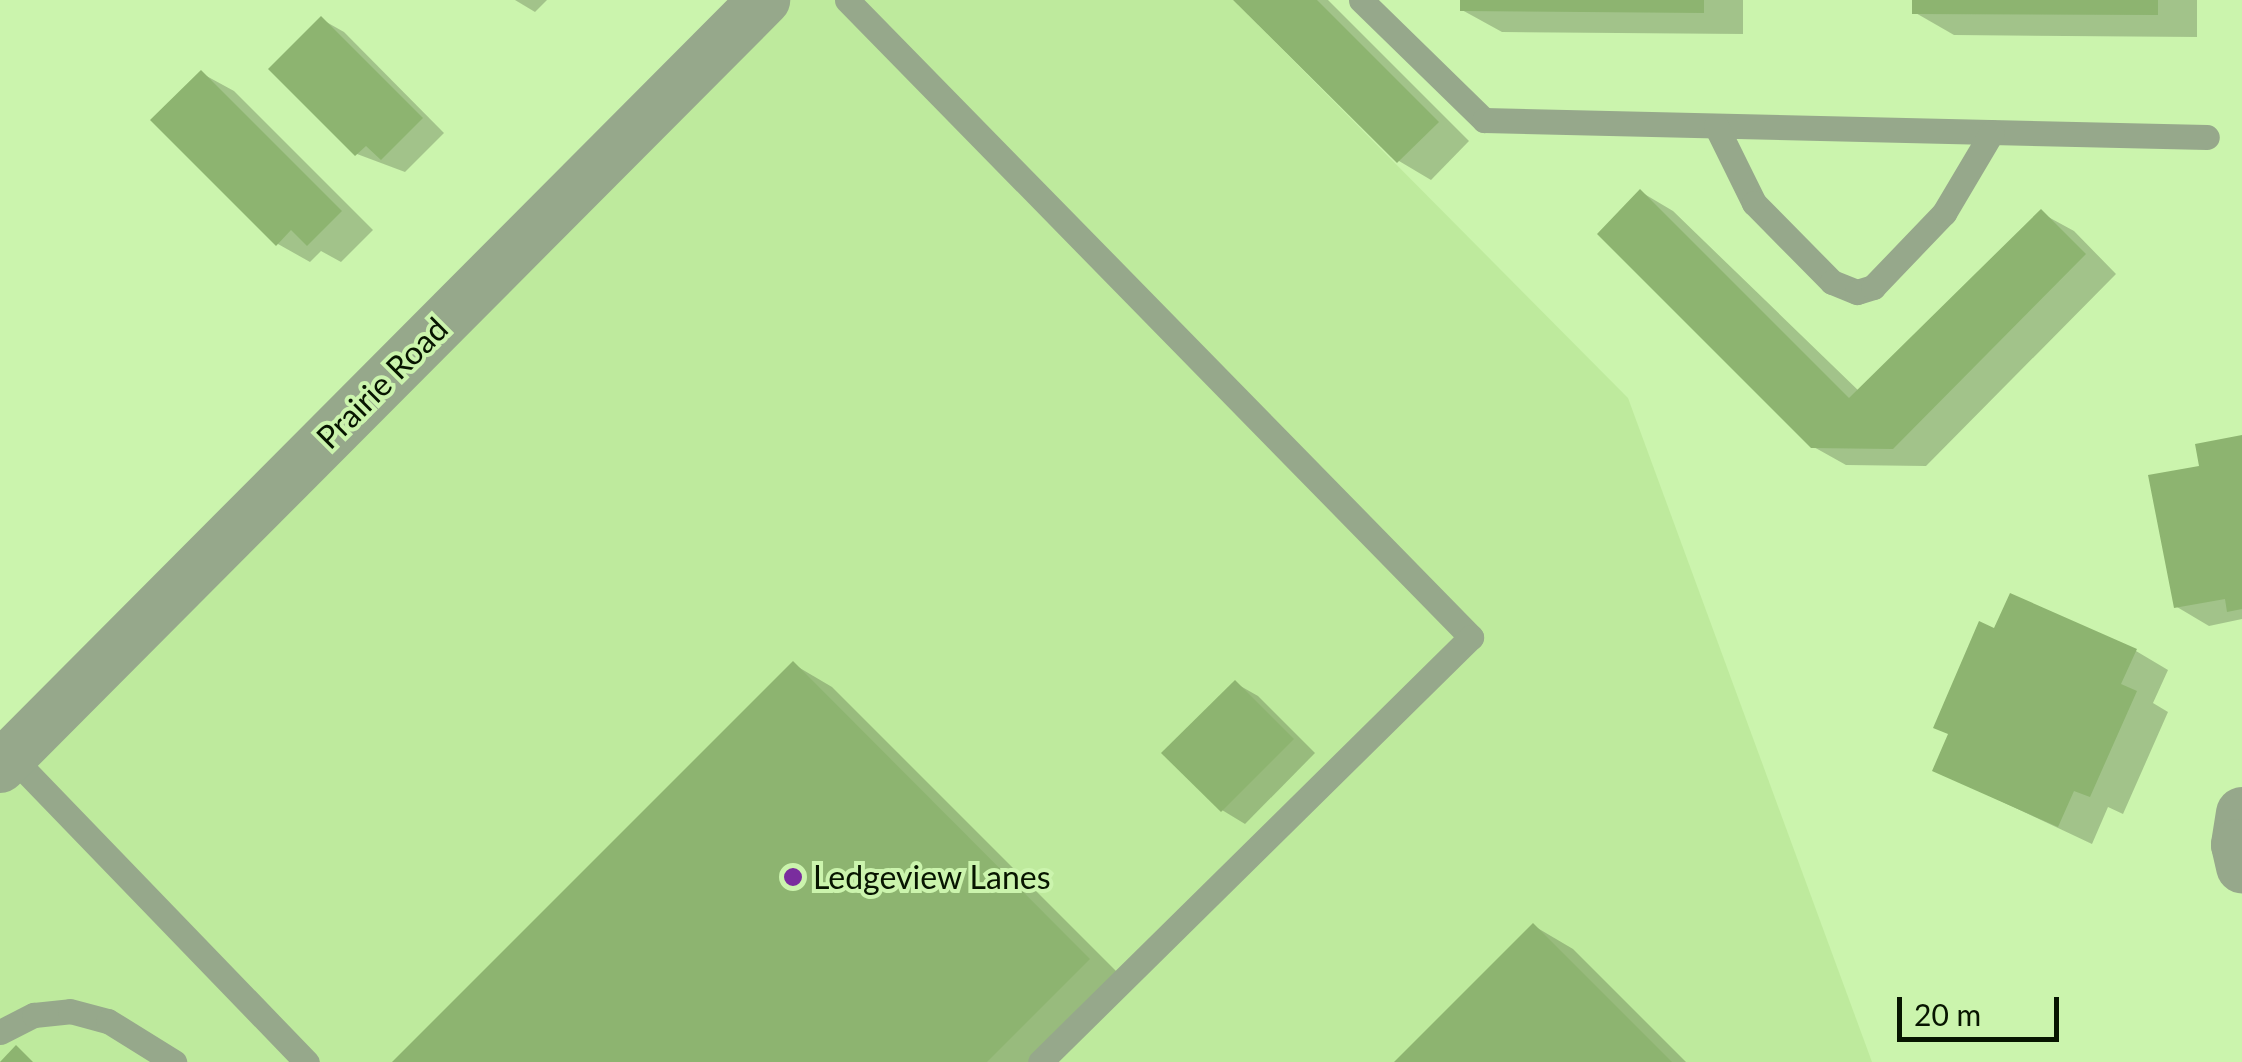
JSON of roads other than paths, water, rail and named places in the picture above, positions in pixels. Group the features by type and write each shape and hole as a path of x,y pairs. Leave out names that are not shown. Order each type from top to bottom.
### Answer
{"street":[{"name":"Prairie Road","path":"6,761 764,0"},
{"path":"2242,813 2242,867"}],"lane":[{"path":"847,0 1471,636 1040,1062"},
{"path":"1361,0 1484,120 2207,137"},
{"path":"1716,126 1754,203 1832,282 1856,292 1873,286 1944,213 1992,132"},
{"path":"6,761 307,1062"},
{"path":"0,1032 34,1015 70,1011 108,1021 174,1062"}],"place":[{"name":"Ledgeview Lanes","path":"793,877"}]}
